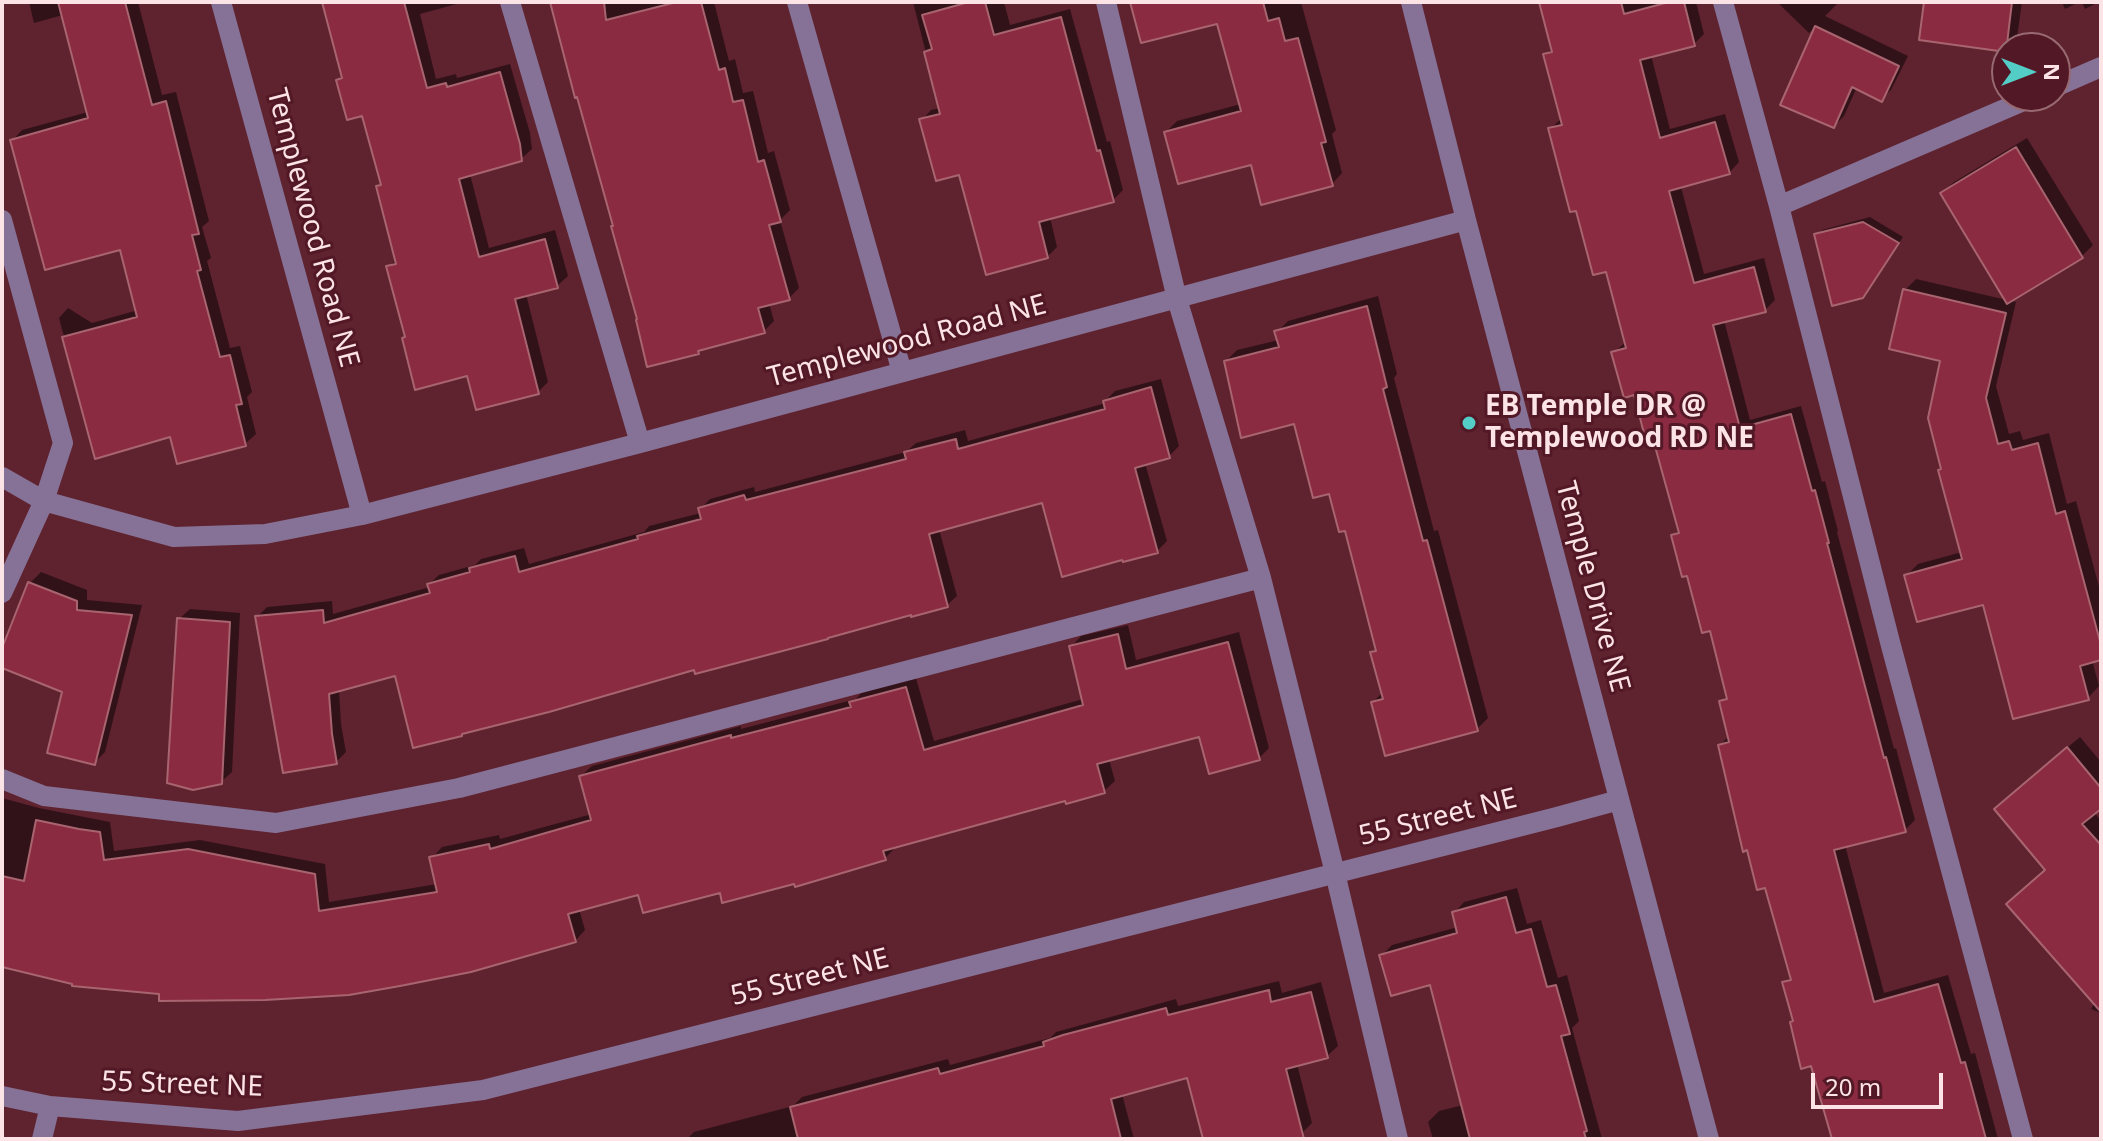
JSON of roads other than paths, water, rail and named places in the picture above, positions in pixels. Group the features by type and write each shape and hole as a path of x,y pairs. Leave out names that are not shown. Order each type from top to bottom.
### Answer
{"street":[{"name":"Templewood Road NE","path":"221,2 362,515"},
{"path":"510,2 640,443"},
{"path":"797,2 902,372"},
{"path":"1106,2 1177,299 1261,578 1398,1139"},
{"name":"Temple Drive NE","path":"1411,2 1709,1139"},
{"path":"1723,2 2023,1139"},
{"path":"2071,80 2101,67"},
{"path":"1779,206 1998,112"},
{"path":"2,220 63,443 44,501 2,593"},
{"name":"Templewood Road NE","path":"2,477 44,501 174,537 265,534 362,515 640,443 1466,220"},
{"path":"2,779 44,796 276,823 459,788 1261,578"},
{"name":"55 Street NE","path":"2,1096 50,1106 238,1121 483,1090 1619,800"},
{"path":"42,1139 50,1106"}],"place":[{"name":"EB Temple DR @ Templewood RD NE","path":"1469,423"}]}
